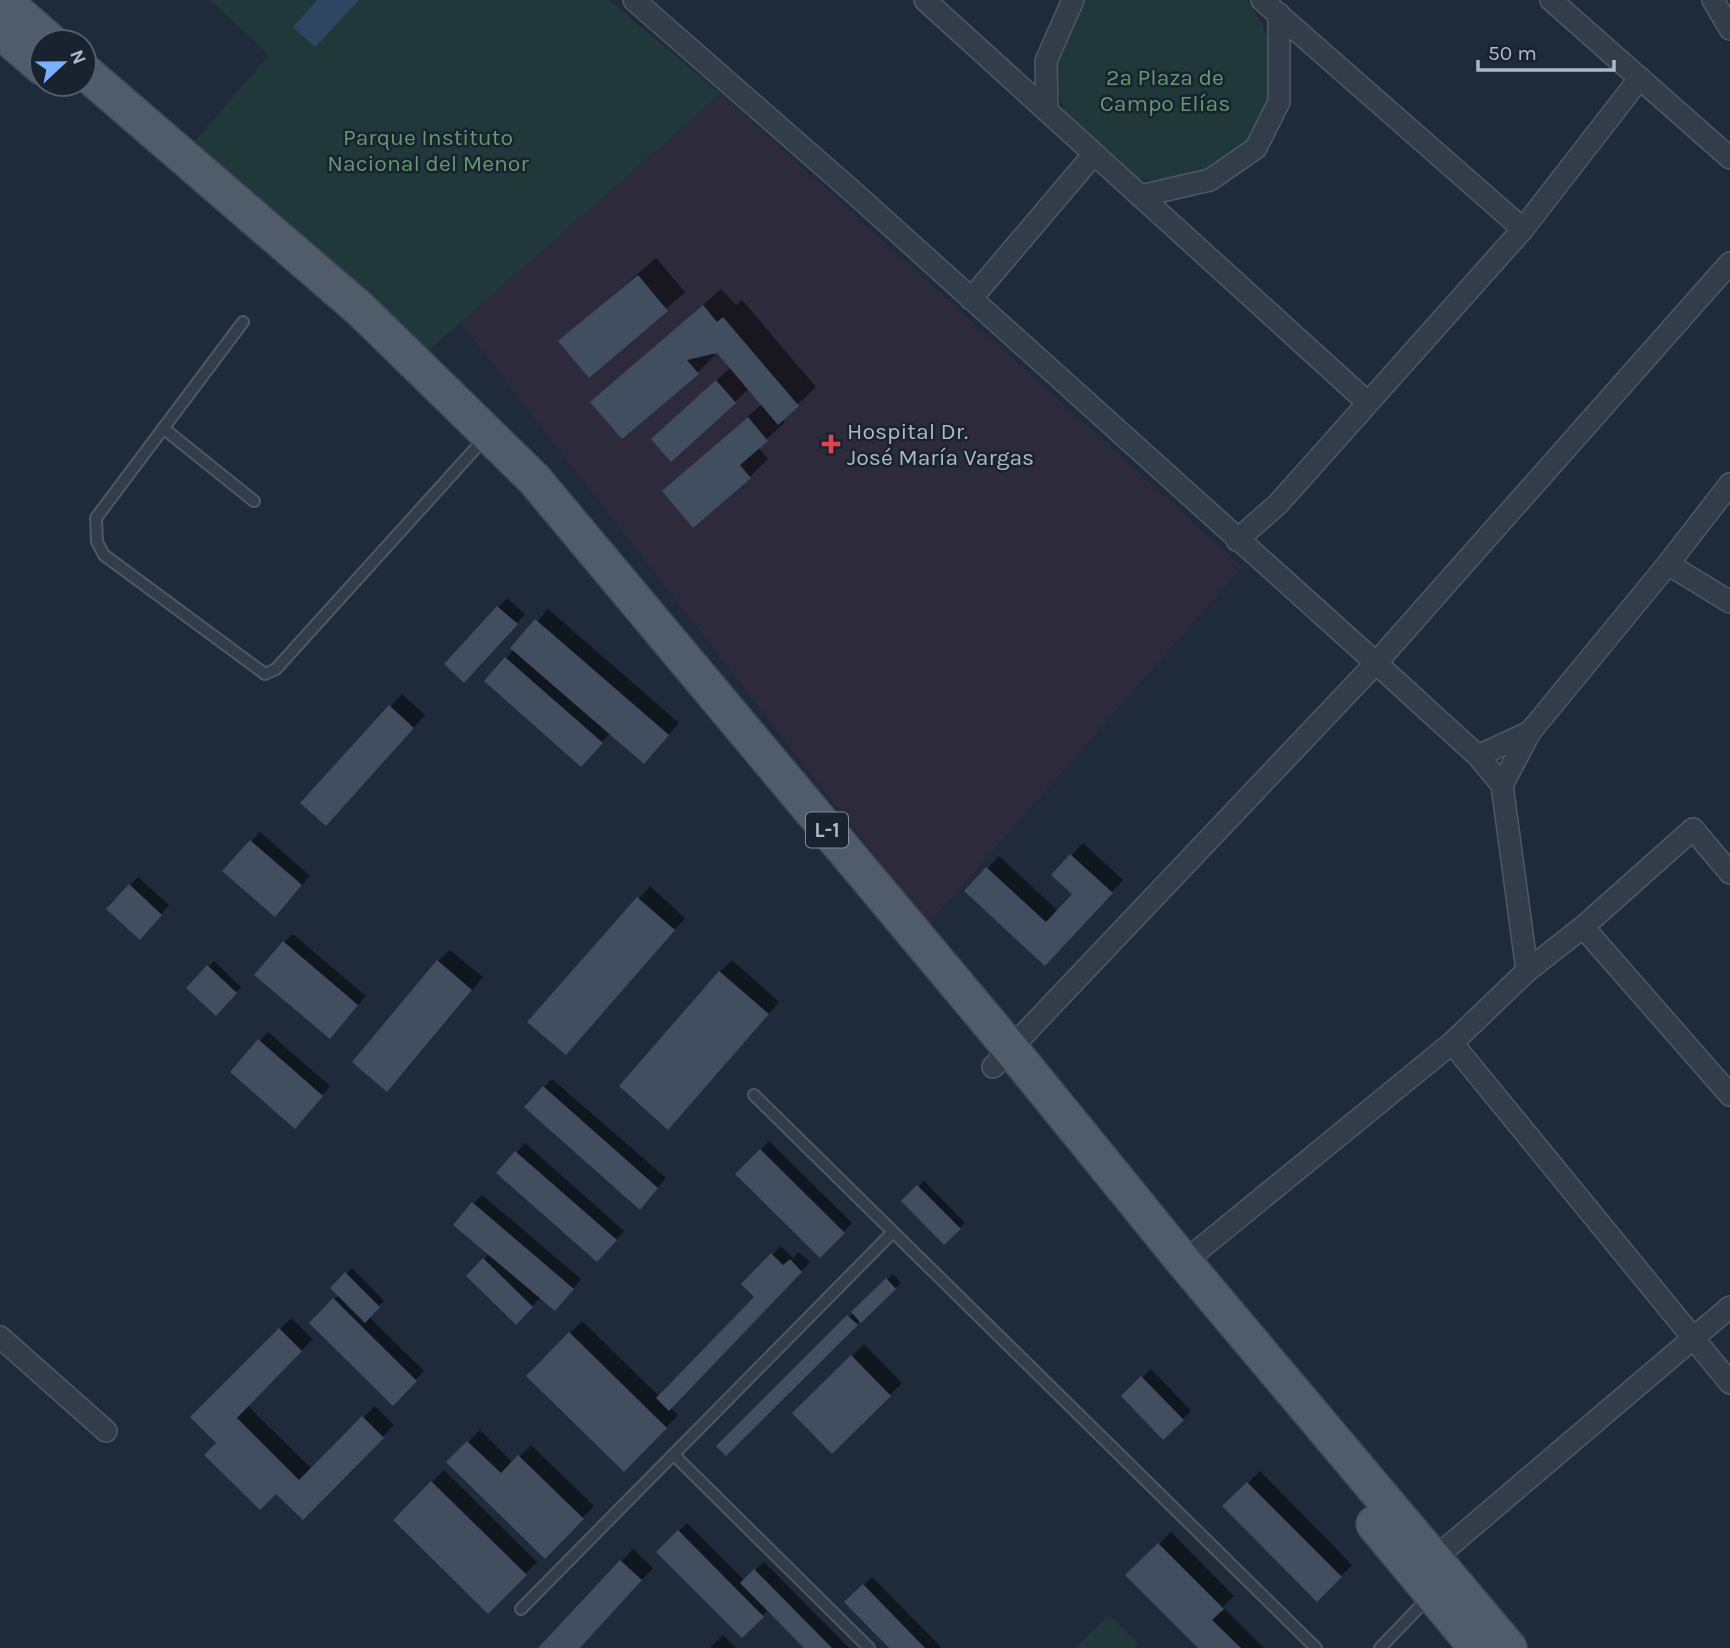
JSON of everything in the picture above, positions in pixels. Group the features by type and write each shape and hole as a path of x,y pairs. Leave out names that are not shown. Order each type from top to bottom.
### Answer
{"main road":[{"path":"3,0 35,28"},
{"path":"0,31 28,55"},
{"name":"L-1","path":"98,83 360,309 534,479 1477,1648"},
{"name":"L-1","path":"79,98 344,322 475,449 593,582 1002,1058 1184,1262 1509,1648"}],"street":[{"path":"635,0 1478,756 1502,785 1527,971"},
{"path":"925,0 1367,402"},
{"path":"1047,111 1046,61 1073,0"},
{"path":"1262,0 1524,229"},
{"path":"1551,0 1730,158"},
{"path":"1713,0 1730,29"},
{"path":"1140,196 1210,180 1256,148 1279,102 1279,15"},
{"path":"1237,540 1278,504 1524,229 1640,78"},
{"path":"971,299 1094,154"},
{"path":"1002,1058 1376,663 1730,262"},
{"path":"1502,785 1530,732 1730,484"},
{"path":"1668,564 1730,602"},
{"path":"1478,756 1530,732"},
{"path":"1184,1262 1452,1043 1527,971 1583,927 1693,829 1730,873"},
{"path":"1583,927 1730,1095"},
{"path":"1452,1043 1730,1383"},
{"path":"1434,1558 1730,1307"},
{"path":"0,1337 106,1431"}],"lane":[{"path":"243,322 96,518 97,542 104,555 265,674 276,669 475,449"},
{"path":"163,428 254,501"},
{"path":"754,1094 1316,1648"},
{"path":"521,1609 893,1232"},
{"path":"674,1455 869,1648"},
{"path":"1380,1648 1433,1594"}],"shaded area":[{"name":"Hospital Dr. José María Vargas","path":"721,94 1242,567 928,924 460,322"}],"green space":[{"name":"Parque Instituto Nacional del Menor","path":"210,0 609,0 721,94 428,351 195,141 269,55"},
{"name":"2ª Plaza de Campo Elías","path":"1082,0 1247,0 1268,39 1274,79 1267,109 1256,131 1240,150 1199,175 1176,180 1152,180 1128,175 1091,152 1070,124 1058,90 1056,72 1061,37"},
{"path":"1109,1615 1138,1644 1135,1648 1075,1648"}],"water":[{"path":"317,0 359,0 315,47 293,27"}],"building":[{"path":"638,275 668,311 589,378 558,341"},
{"path":"703,305 717,322 723,317 799,406 778,425 717,353 687,360 699,374 622,439 590,402"},
{"path":"716,380 736,403 671,462 651,439"},
{"path":"748,417 768,441 740,465 751,478 693,528 662,491"},
{"path":"497,606 518,624 464,683 444,664"},
{"path":"535,619 669,735 644,764 510,648"},
{"path":"505,657 603,743 581,767 484,681"},
{"path":"389,705 414,728 326,826 300,803"},
{"path":"250,840 302,885 275,917 222,871"},
{"path":"1070,854 1113,893 1045,966 964,891 986,867 1046,922 1072,894 1051,875"},
{"path":"129,884 162,915 140,940 106,909"},
{"path":"637,897 675,930 566,1055 527,1022"},
{"path":"283,941 358,1005 330,1039 254,975"},
{"path":"437,960 472,990 387,1092 352,1062"},
{"path":"207,965 237,993 216,1016 186,988"},
{"path":"719,971 769,1014 668,1130 619,1086"},
{"path":"258,1039 323,1096 295,1129 230,1072"},
{"path":"543,1086 658,1188 640,1210 524,1107"},
{"path":"760,1149 845,1233 820,1258 735,1174"},
{"path":"515,1151 617,1240 597,1262 496,1173"},
{"path":"917,1185 961,1229 944,1245 901,1201"},
{"path":"472,1202 574,1289 555,1311 453,1225"},
{"path":"771,1253 783,1265 790,1259 802,1272 669,1411 656,1398 754,1297 741,1284"},
{"path":"483,1258 533,1307 516,1325 466,1276"},
{"path":"345,1272 380,1307 365,1323 330,1288"},
{"path":"886,1278 896,1289 861,1323 851,1312"},
{"path":"333,1298 417,1381 393,1406 309,1323"},
{"path":"847,1315 858,1325 726,1456 716,1446"},
{"path":"279,1328 302,1351 237,1418 299,1480 362,1416 384,1438 303,1520 276,1494 260,1510 204,1455 216,1443 190,1417"},
{"path":"569,1332 667,1428 624,1472 526,1376"},
{"path":"851,1355 891,1396 832,1454 792,1413"},
{"path":"1141,1376 1184,1420 1163,1440 1121,1396"},
{"path":"467,1441 501,1473 518,1455 584,1519 545,1559 446,1462"},
{"path":"431,1481 527,1575 488,1614 393,1520"},
{"path":"1247,1482 1342,1577 1317,1602 1222,1506"},
{"path":"678,1530 764,1617 742,1638 656,1552"},
{"path":"1158,1543 1224,1609 1212,1620 1241,1648 1198,1648 1125,1575"},
{"path":"620,1560 642,1580 580,1648 538,1648"},
{"path":"754,1569 832,1648 804,1648 740,1583"},
{"path":"863,1584 925,1648 889,1648 844,1602"}],"place":[{"name":"Hospital Dr. José María Vargas","path":"831,444"}]}
